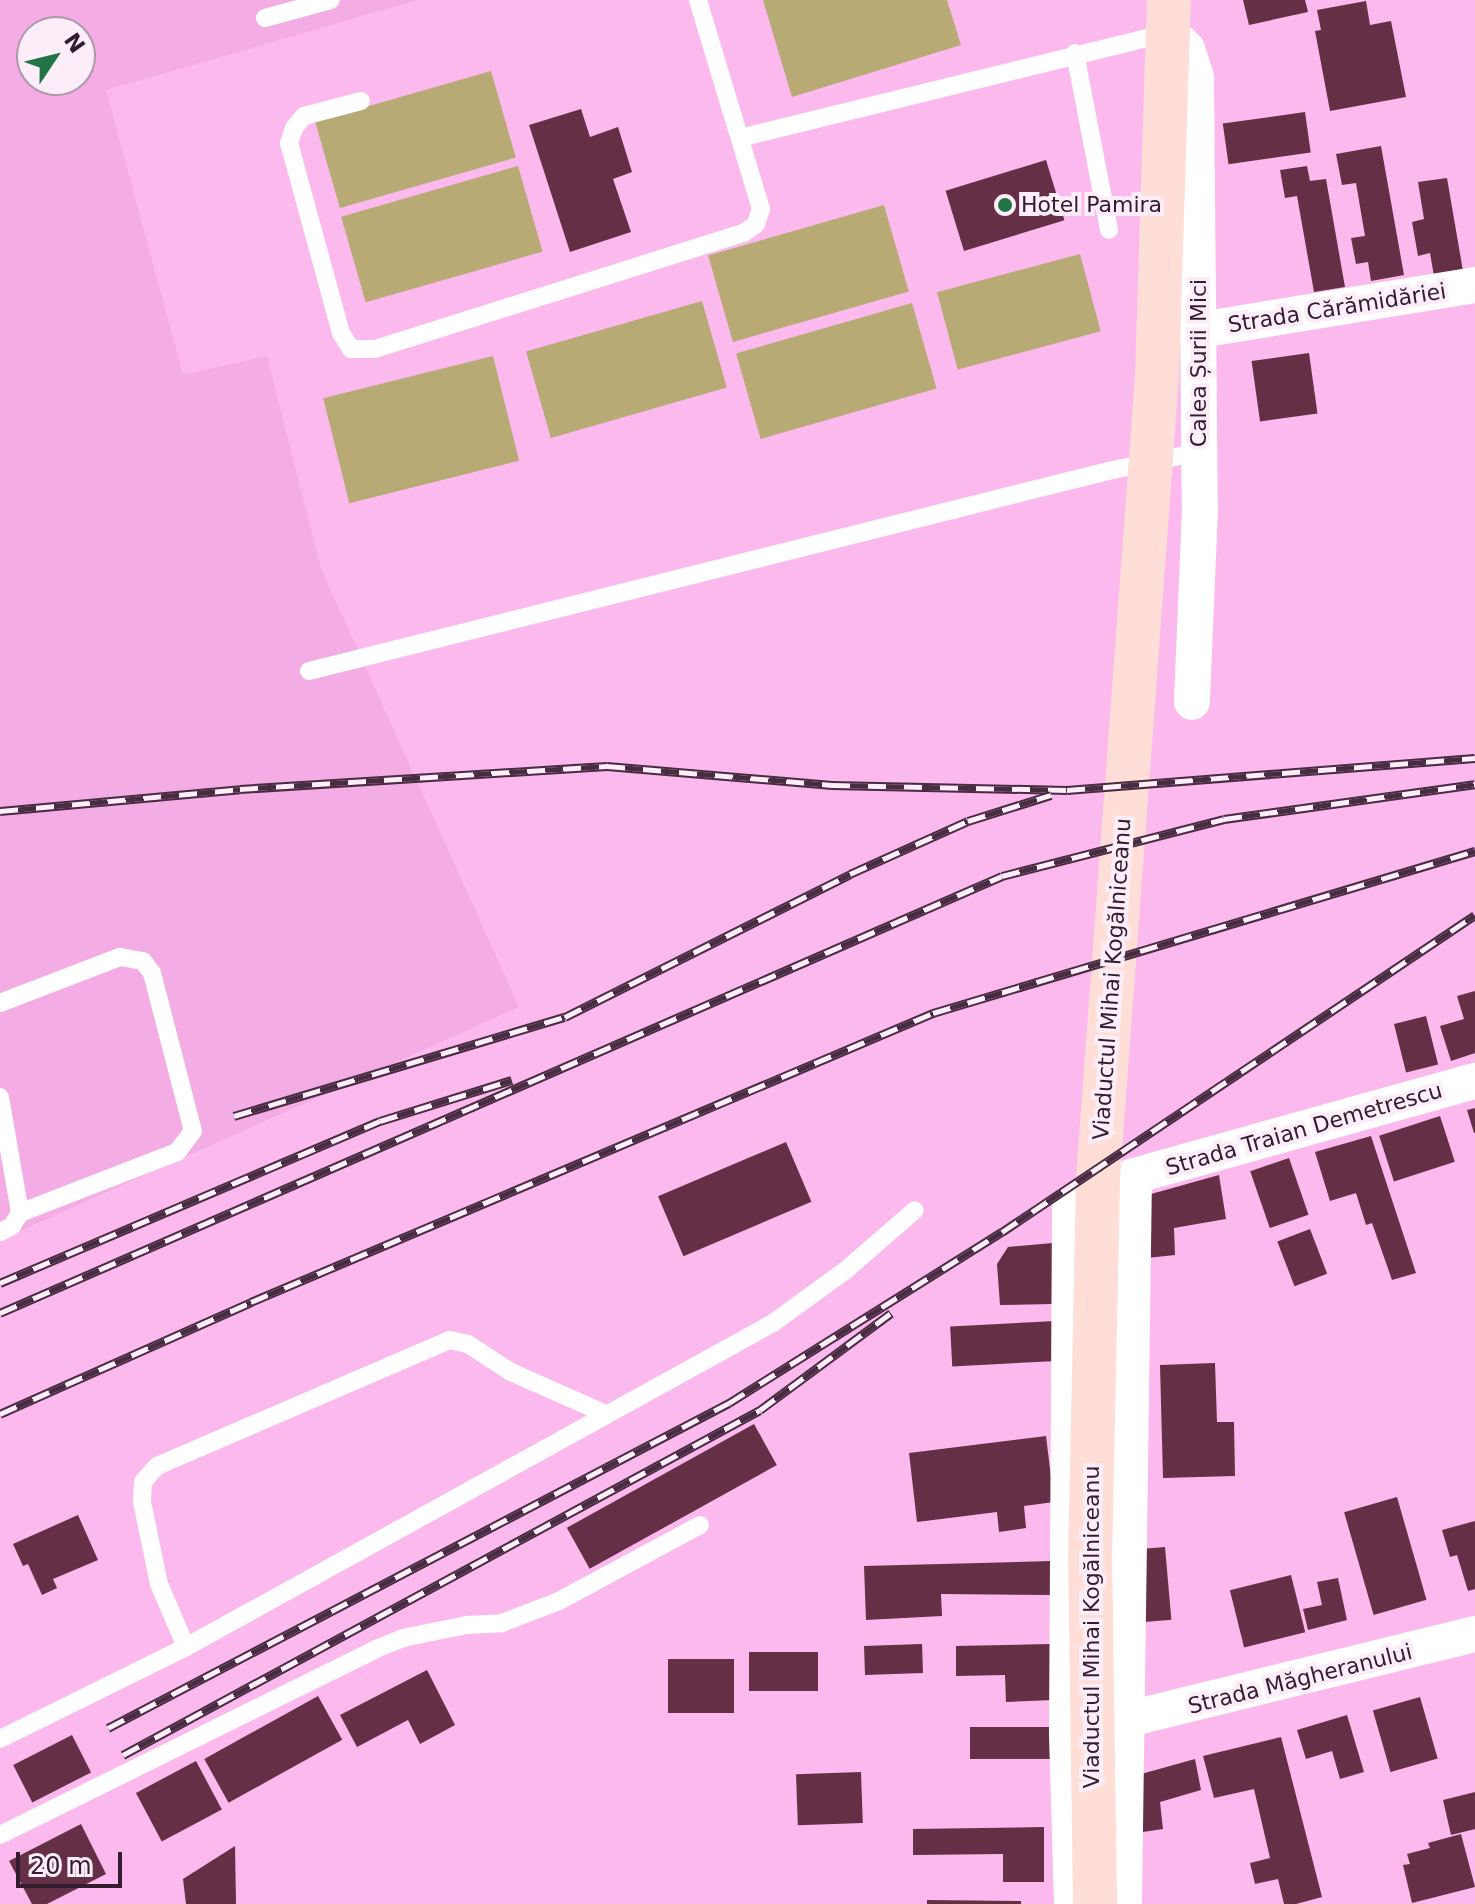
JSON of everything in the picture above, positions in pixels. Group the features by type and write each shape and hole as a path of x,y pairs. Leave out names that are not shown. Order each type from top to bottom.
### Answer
{"main road":[{"name":"Viaductul Mihai Kogălniceanu","path":"1095,1904 1090,1563 1098,1178 1157,376 1169,29"}],"street":[{"name":"Calea Șurii Mici","path":"1169,29 1187,49 1196,76 1200,330 1192,702"},
{"name":"Strada Cărămidăriei","path":"1200,330 1475,285"},
{"name":"Strada Traian Demetrescu","path":"1067,1732 1070,1209 1087,1193 1134,1176 1475,1081"},
{"path":"1124,1904 1124,1722 1134,1176"},
{"name":"Strada Măgheranului","path":"1124,1722 1475,1634"},
{"path":"1072,1904 1067,1732 1124,1722"}],"lane":[{"path":"265,18 331,0"},
{"path":"361,101 304,116 294,128 289,143 341,333 351,349 375,349 744,233 756,224 761,209 698,0"},
{"path":"740,138 1169,29"},
{"path":"1075,53 1109,230"},
{"path":"309,671 1108,471 1199,452"},
{"path":"0,1003 120,957 143,961 152,973 193,1131 188,1142 177,1152 20,1213 12,1226 0,1232"},
{"path":"0,1097 20,1213"},
{"path":"0,1739 186,1647 773,1323 846,1270 915,1210"},
{"path":"186,1647 159,1584 142,1502 143,1482 157,1466 450,1340 468,1344 511,1372 606,1414"},
{"path":"0,1835 376,1649 403,1638 467,1625 502,1623 559,1601 700,1525"}],"shaded area":[{"path":"0,0 418,0 106,90 183,375 267,356 321,569 519,1007 0,1240"},
{"path":"763,0 947,0 961,45 792,97"},
{"path":"491,71 516,158 340,208 315,121"},
{"path":"518,166 543,252 366,302 341,217"},
{"path":"884,205 909,292 733,342 708,255"},
{"path":"1080,254 1101,331 958,370 937,292"},
{"path":"702,301 727,388 551,438 526,351"},
{"path":"912,303 937,389 761,439 736,353"},
{"path":"493,356 519,461 349,503 323,398"}],"building":[{"path":"1243,0 1305,0 1308,12 1249,25"},
{"path":"1366,1 1370,25 1391,21 1406,97 1330,111 1315,31 1321,30 1317,10"},
{"path":"581,109 590,137 618,127 632,172 613,179 631,232 570,252 529,125"},
{"path":"1305,112 1311,153 1229,164 1223,124"},
{"path":"1381,146 1404,275 1371,281 1368,262 1356,264 1351,238 1365,236 1356,183 1342,185 1336,154"},
{"name":"Hotel Pamira","path":"1046,160 1064,220 964,251 946,191"},
{"path":"1307,166 1310,181 1326,179 1345,287 1314,292 1297,196 1285,198 1280,170"},
{"path":"1447,178 1463,271 1434,276 1430,253 1418,256 1412,222 1424,219 1418,182"},
{"path":"1309,353 1317,413 1260,421 1252,361"},
{"path":"1475,991 1475,1053 1451,1061 1440,1026 1464,1019 1457,996"},
{"path":"1426,1016 1438,1065 1406,1072 1394,1024"},
{"path":"1475,1108 1475,1133 1474,1133 1467,1110"},
{"path":"1440,1116 1455,1162 1394,1181 1379,1136"},
{"path":"1371,1136 1416,1273 1392,1280 1372,1223 1366,1225 1356,1193 1330,1201 1315,1152"},
{"path":"786,1142 811,1202 683,1256 658,1196"},
{"path":"1289,1158 1309,1215 1270,1228 1250,1171"},
{"path":"1219,1175 1226,1219 1174,1228 1175,1255 1147,1258 1144,1196"},
{"path":"1310,1229 1327,1274 1295,1286 1277,1242"},
{"path":"1053,1243 1053,1304 1000,1305 997,1264 1008,1247"},
{"path":"1055,1321 1057,1361 952,1366 950,1326"},
{"path":"1215,1363 1217,1422 1234,1422 1235,1476 1163,1478 1160,1365"},
{"path":"754,1424 777,1465 590,1569 567,1528"},
{"path":"1046,1436 1054,1502 1024,1506 1026,1528 999,1532 997,1512 917,1522 909,1453"},
{"path":"1397,1497 1426,1600 1374,1615 1344,1512"},
{"path":"78,1515 98,1560 53,1579 57,1588 42,1595 28,1564 23,1566 13,1544"},
{"path":"1475,1521 1475,1589 1468,1591 1457,1555 1450,1557 1442,1530"},
{"path":"1165,1547 1171,1620 1141,1622 1135,1550"},
{"path":"1053,1561 1054,1595 941,1594 942,1616 866,1620 864,1566"},
{"path":"1291,1575 1305,1632 1244,1647 1230,1590"},
{"path":"1338,1578 1347,1620 1308,1630 1303,1609 1322,1605 1317,1582"},
{"path":"922,1644 923,1673 865,1675 864,1646"},
{"path":"1050,1644 1052,1700 1006,1702 1005,1675 956,1676 956,1646"},
{"path":"749,1652 818,1652 818,1691 749,1691"},
{"path":"668,1659 734,1659 734,1713 668,1713"},
{"path":"427,1670 455,1725 420,1744 408,1720 357,1747 340,1715"},
{"path":"318,1696 342,1740 229,1803 204,1759"},
{"path":"1420,1697 1438,1759 1391,1772 1373,1711"},
{"path":"1347,1715 1364,1772 1340,1779 1332,1751 1306,1759 1297,1730"},
{"path":"970,1727 1053,1727 1053,1759 970,1759"},
{"path":"72,1735 91,1772 32,1802 13,1765"},
{"path":"1281,1737 1322,1897 1296,1904 1284,1904 1278,1879 1255,1884 1250,1863 1270,1858 1254,1789 1214,1798 1203,1756"},
{"path":"1195,1759 1201,1790 1160,1802 1163,1829 1136,1833 1134,1776"},
{"path":"196,1761 222,1810 162,1841 136,1793"},
{"path":"861,1772 863,1823 798,1825 796,1774"},
{"path":"1475,1792 1475,1829 1451,1835 1443,1800"},
{"path":"81,1824 106,1874 47,1904 32,1904 9,1861"},
{"path":"1044,1827 1044,1882 1003,1882 1003,1854 913,1855 913,1829"},
{"path":"1461,1834 1475,1887 1412,1903 1403,1865 1410,1864 1407,1854 1430,1848 1428,1843"},
{"path":"235,1846 236,1904 186,1904 183,1879"},
{"path":"927,1900 1021,1901 1021,1904 927,1904"}],"railway":[{"path":"0,811 240,789 607,766 832,785 1067,790 1475,758"},
{"path":"0,1313 1002,876 1224,819 1475,784"},
{"path":"234,1116 565,1017 850,874 968,821 1051,795"},
{"path":"0,1414 251,1302 933,1013 1475,851"},
{"path":"108,1728 729,1403 1002,1232 1475,915"},
{"path":"0,1283 380,1121 512,1080"},
{"path":"123,1755 760,1410 891,1313"}],"place":[{"name":"Hotel Pamira","path":"1005,205"}]}
